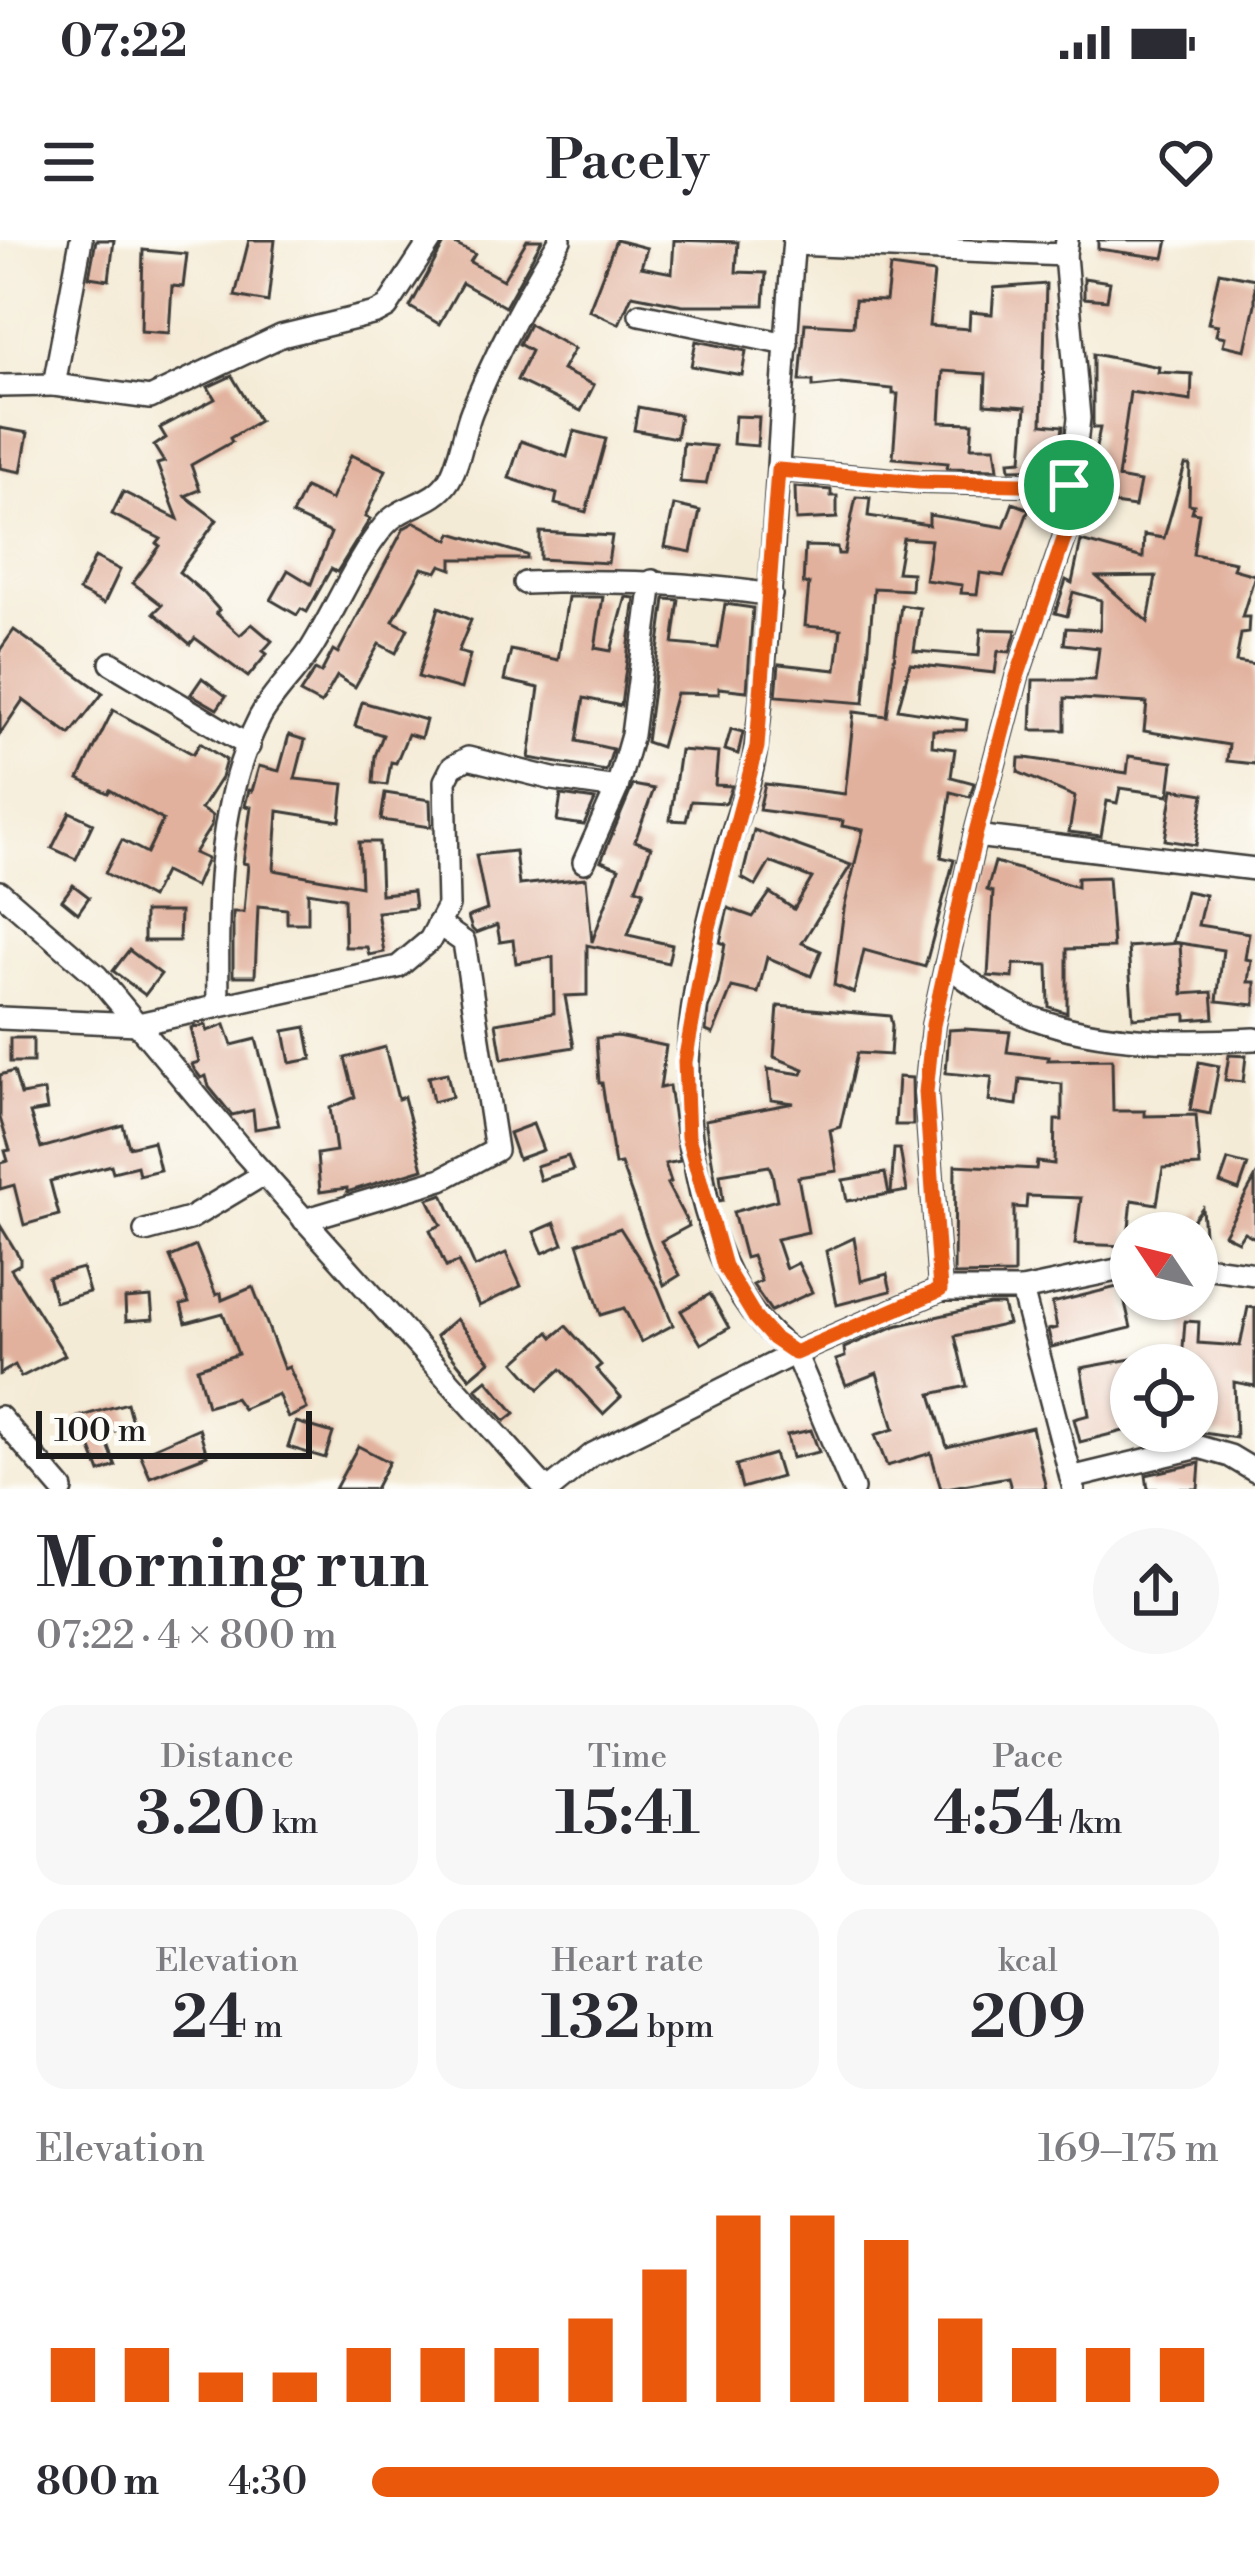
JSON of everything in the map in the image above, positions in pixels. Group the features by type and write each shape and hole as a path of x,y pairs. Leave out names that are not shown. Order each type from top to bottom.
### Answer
{"street":[{"path":"54,385 81,240"},
{"path":"0,386 54,385 150,398 281,336 376,314 388,307 431,240"},
{"path":"218,1004 217,907 224,838 249,746 273,694 310,651 382,527 400,510 428,501 449,480 496,354 560,240"},
{"path":"853,1489 795,1353 756,1319 724,1266 688,1137 685,1062 709,927 757,747 794,242 1066,247 1079,418 1066,533 1017,677 933,1025 926,1092 940,1290"},
{"path":"640,314 787,344"},
{"path":"778,470 919,482 1069,485"},
{"path":"524,583 652,581 771,595"},
{"path":"584,862 616,788 632,735 652,581"},
{"path":"111,663 249,746"},
{"path":"0,1018 139,1024 398,967 430,940 448,906 445,781 452,767 468,758 616,788"},
{"path":"975,836 1255,869"},
{"path":"0,892 97,976 304,1220 548,1489 592,1454 795,1353 940,1290 1022,1290 1110,1272"},
{"path":"304,1220 442,1179 496,1150 464,942 438,924"},
{"path":"946,965 999,1001 1060,1026 1115,1036 1255,1040"},
{"path":"145,1231 188,1220 264,1174"},
{"path":"1218,1269 1255,1274"},
{"path":"1022,1290 1072,1483 1199,1447 1230,1456 1255,1471"},
{"path":"0,1417 62,1489"}],"building":[{"path":"96,240 114,240 109,280 89,277"},
{"path":"249,240 275,240 268,302 235,296"},
{"path":"446,240 475,254 470,262 503,280 527,240 542,240 505,307 462,283 439,324 410,307"},
{"path":"616,240 647,248 641,267 672,273 674,240 738,242 736,272 766,273 764,305 683,305 632,295 619,324 589,310"},
{"path":"1098,240 1168,240 1164,258 1098,249"},
{"path":"143,250 187,254 183,287 172,286 169,333 141,331"},
{"path":"890,267 934,273 929,326 969,329 970,312 992,314 994,288 1046,284 1042,424 1063,426 1058,468 1010,469 1009,461 1022,460 1026,407 985,404 986,374 943,371 940,422 973,423 971,447 995,447 998,469 947,468 948,463 893,458 898,394 893,389 841,384 813,387 813,381 800,381 805,323 853,326 855,300 886,301"},
{"path":"1219,272 1255,279 1245,350 1223,345 1225,337 1216,335 1218,325 1208,323"},
{"path":"1084,278 1110,282 1107,300 1084,298"},
{"path":"529,324 574,349 562,370 594,385 581,411 517,380 531,351 519,344"},
{"path":"696,341 746,351 742,375 691,366"},
{"path":"1093,354 1159,367 1158,372 1192,374 1191,401 1130,392 1118,478 1140,482 1135,507 1085,500 1100,428 1093,428"},
{"path":"232,376 259,421 191,465 200,490 185,496 217,520 179,572 240,635 252,624 272,641 248,677 195,638 190,644 154,613 162,605 133,583 161,539 112,514 123,492 178,519 157,464 164,462 154,446 166,438 160,428 215,399 208,387"},
{"path":"638,407 680,415 676,438 634,430"},
{"path":"735,416 759,417 757,446 733,444"},
{"path":"0,428 28,433 21,472 0,468"},
{"path":"574,431 606,439 586,512 555,504 557,494 509,478 521,441 567,457"},
{"path":"683,443 715,446 706,484 680,482"},
{"path":"351,455 386,470 365,517 370,519 337,572 331,569 307,612 301,609 297,615 271,600 288,570 311,584 331,533 292,515 305,488 331,500"},
{"path":"1185,465 1190,465 1189,504 1194,505 1192,512 1199,513 1193,554 1235,562 1233,569 1255,575 1242,617 1249,617 1248,633 1241,634 1236,662 1255,665 1255,764 1227,761 1229,745 1144,731 1147,703 1065,698 1065,730 1031,730 1033,680 1095,680 1099,648 1064,644 1066,628 1100,630 1101,600 1073,592 1067,616 1055,613 1066,580 1072,583 1081,541 1143,558 1144,535 1164,538","holes":["1156,576 1148,622 1097,577"]},
{"path":"795,487 831,490 831,496 837,496 837,518 796,520"},
{"path":"856,497 870,498 868,516 929,525 929,515 1004,527 1013,503 1029,509 1004,576 980,573 977,594 961,593 962,585 925,580 931,540 903,538 897,572 912,573 911,590 874,588 864,703 776,696 779,664 836,670 841,629 805,626 809,584 803,584 805,546 837,547 838,554 844,554"},
{"path":"674,505 700,511 691,552 665,547"},
{"path":"415,522 449,540 452,533 527,555 527,559 452,559 452,569 441,565 437,572 422,568 393,621 408,629 396,653 379,644 355,687 337,676 321,704 300,693 315,670 321,673 333,650 338,653 404,528"},
{"path":"540,532 612,536 608,563 540,559"},
{"path":"95,557 120,570 104,604 79,591"},
{"path":"568,597 603,597 595,648 611,651 626,597 635,598 621,706 584,698 577,741 613,749 606,771 529,758 539,688 504,680 511,650 558,660"},
{"path":"665,599 679,600 673,644 718,648 725,604 753,608 747,691 719,688 719,694 676,693 661,747 646,742"},
{"path":"901,605 920,608 914,651 979,656 981,629 1016,630 1010,652 998,651 995,673 910,664 898,709 967,720 966,730 933,730 932,746 955,749 951,777 974,783 970,797 951,792 941,857 954,860 925,967 864,950 854,993 834,985 844,909 863,830 842,826 843,821 759,810 765,784 845,794 854,712 887,716"},
{"path":"439,607 471,620 458,652 470,655 461,689 418,677"},
{"path":"14,630 103,693 70,735 23,700 0,734 0,650"},
{"path":"202,678 226,696 217,709 191,694"},
{"path":"362,702 426,720 421,738 408,734 396,763 391,762 387,785 373,783 383,735 355,726"},
{"path":"113,710 193,754 200,743 226,760 221,778 201,809 212,816 194,853 207,859 195,887 164,872 151,898 105,873 122,840 147,853 163,820 110,790 79,779"},
{"path":"731,729 743,732 738,754 725,750"},
{"path":"289,735 305,740 295,779 344,784 340,821 278,811 274,870 361,886 359,842 379,842 381,894 413,891 415,908 377,912 384,952 369,955 367,947 345,947 344,898 308,892 308,923 287,923 287,909 258,906 255,976 233,976 233,912 244,912 248,864 243,863 251,807 245,806 259,766 279,771"},
{"path":"680,750 718,753 715,785 732,786 726,803 691,801 686,821 670,820"},
{"path":"1129,756 1173,762 1169,795 1120,788 1117,803 1107,801 1101,836 1069,832 1075,797 1018,772 1019,758 1026,758 1127,773"},
{"path":"633,785 654,789 635,841 651,847 636,888 644,891 628,935 672,945 668,963 587,945 587,995 565,996 574,1047 502,1059 496,1023 554,1013 553,957 516,963 513,940 500,942 497,925 476,933 472,929 468,917 487,910 476,855 515,851 519,885 586,878 592,942 619,868 601,861"},
{"path":"1173,789 1204,794 1196,845 1165,840"},
{"path":"385,793 430,800 431,827 381,820"},
{"path":"561,795 595,800 584,825 557,821"},
{"path":"70,812 93,823 76,859 52,848"},
{"path":"754,830 851,865 802,943 821,951 811,976 767,957 758,993 732,987 713,1034 706,1031 708,1009 718,984 728,908 753,917 770,893 794,909 812,878 770,862 756,886 742,878"},
{"path":"995,862 1077,887 1077,878 1108,877 1113,948 1067,949 1067,1013 1049,1007 1048,965 1014,964 1013,978 988,976 993,892 987,890"},
{"path":"73,885 89,897 78,913 62,900"},
{"path":"1186,891 1205,895 1198,925 1249,933 1245,959 1251,960 1248,982 1255,982 1255,1005 1217,1001 1223,950 1180,943 1183,994 1212,992 1214,1018 1186,1020 1186,1014 1133,1018 1128,947 1179,943 1173,942"},
{"path":"144,912 180,912 179,941 144,941"},
{"path":"129,950 161,974 145,995 113,971"},
{"path":"778,1006 890,1016 892,1025 890,1055 857,1053 840,1127 830,1130 837,1171 798,1177 808,1232 776,1239 786,1269 798,1263 812,1292 771,1311 753,1285 761,1281 752,1256 745,1258 733,1212 777,1200 772,1173 769,1166 720,1174 723,1200 719,1201 705,1120 794,1103 771,1100 768,1069 802,1074 804,1069 774,1057"},
{"path":"206,1025 207,1031 225,1025 232,1045 256,1039 279,1125 255,1129 253,1110 232,1115 209,1087 206,1076 201,1078 194,1069 192,1064 199,1062 191,1028"},
{"path":"306,1027 312,1059 290,1063 284,1031"},
{"path":"949,1030 1010,1032 1007,1052 1048,1060 1112,1059 1113,1111 1196,1115 1200,1166 1163,1168 1157,1204 1132,1200 1131,1212 1110,1212 1110,1245 1075,1244 1081,1198 1027,1196 1026,1208 1014,1207 1014,1274 954,1275 955,1165 1036,1169 1037,1162 1054,1164 1062,1084 1020,1079 1017,1105 989,1101 992,1077 946,1073"},
{"path":"617,1036 666,1046 660,1088 669,1086 680,1161 665,1164 671,1182 667,1184 689,1226 661,1241 680,1275 664,1285 621,1164 615,1165 599,1083 596,1038"},
{"path":"10,1038 33,1038 33,1062 10,1062"},
{"path":"385,1047 423,1169 347,1192 347,1188 320,1192 317,1154 336,1151 330,1108 355,1097 345,1058"},
{"path":"1229,1055 1246,1056 1243,1082 1225,1080"},
{"path":"1199,1062 1219,1066 1210,1114 1190,1110"},
{"path":"14,1071 21,1095 44,1091 47,1110 30,1113 41,1148 123,1125 129,1147 153,1141 160,1170 139,1175 137,1166 113,1172 111,1165 50,1181 59,1215 24,1225 14,1185 0,1189 0,1163 8,1161 5,1151 10,1150 0,1118 0,1075"},
{"path":"447,1073 452,1097 433,1102 428,1077"},
{"path":"898,1077 912,1078 913,1125 895,1125"},
{"path":"533,1124 543,1150 518,1159 509,1133"},
{"path":"894,1149 900,1149 907,1191 891,1194"},
{"path":"568,1156 573,1170 540,1180 536,1166"},
{"path":"1228,1160 1248,1165 1239,1190 1220,1183"},
{"path":"885,1173 889,1194 847,1201 843,1180"},
{"path":"1255,1178 1255,1238 1244,1232 1238,1241 1224,1234"},
{"path":"443,1194 475,1267 506,1253 521,1286 479,1306 458,1262 446,1267 430,1230 441,1225 428,1199"},
{"path":"555,1223 563,1244 543,1253 534,1232"},
{"path":"0,1225 20,1258 20,1264 11,1269 65,1355 21,1377 15,1365 0,1374"},
{"path":"620,1228 658,1288 673,1325 641,1342 624,1308 601,1315 578,1243"},
{"path":"854,1238 861,1281 887,1274 891,1291 837,1305 826,1251"},
{"path":"196,1246 222,1300 253,1287 284,1369 289,1367 307,1409 288,1418 278,1394 243,1409 235,1398 207,1406 197,1368 238,1354 223,1313 186,1323 181,1305 189,1303 170,1257"},
{"path":"82,1268 89,1292 55,1302 48,1277"},
{"path":"1110,1289 1110,1320 1129,1320 1131,1328 1052,1347 1048,1330 1057,1328 1052,1303"},
{"path":"710,1294 729,1328 701,1344 681,1311"},
{"path":"151,1297 153,1319 126,1321 125,1299"},
{"path":"1003,1305 1008,1324 955,1336 967,1386 931,1394 947,1447 1032,1427 1046,1489 1011,1489 1008,1477 941,1489 931,1453 887,1466 875,1435 894,1429 877,1373 846,1385 836,1360 845,1357 844,1348 895,1326"},
{"path":"1248,1307 1255,1308 1255,1386 1234,1382 1236,1438 1218,1435 1218,1344 1240,1346"},
{"path":"456,1319 490,1361 470,1378 436,1336"},
{"path":"1185,1321 1199,1322 1198,1343 1212,1344 1183,1344"},
{"path":"566,1326 601,1365 596,1369 621,1397 603,1414 561,1369 539,1389 515,1362 549,1332 553,1337"},
{"path":"1110,1363 1110,1434 1080,1442 1074,1419 1089,1415 1081,1368"},
{"path":"487,1380 515,1413 505,1421 476,1389"},
{"path":"127,1403 133,1426 104,1434 116,1466 100,1472 78,1417"},
{"path":"296,1422 333,1433 325,1458 288,1447"},
{"path":"199,1428 207,1455 150,1477 140,1454"},
{"path":"811,1430 819,1452 792,1458 787,1435"},
{"path":"358,1446 389,1462 375,1489 335,1489"},
{"path":"774,1454 781,1477 742,1488 736,1465"},
{"path":"1200,1463 1198,1489 1148,1489 1146,1475"}],"route":[{"path":"778,470 919,482 1069,485 1066,533 1017,677 933,1025 926,1092 940,1290 795,1353 756,1319 724,1266 688,1137 685,1062 724,859 757,747 778,470"}]}
